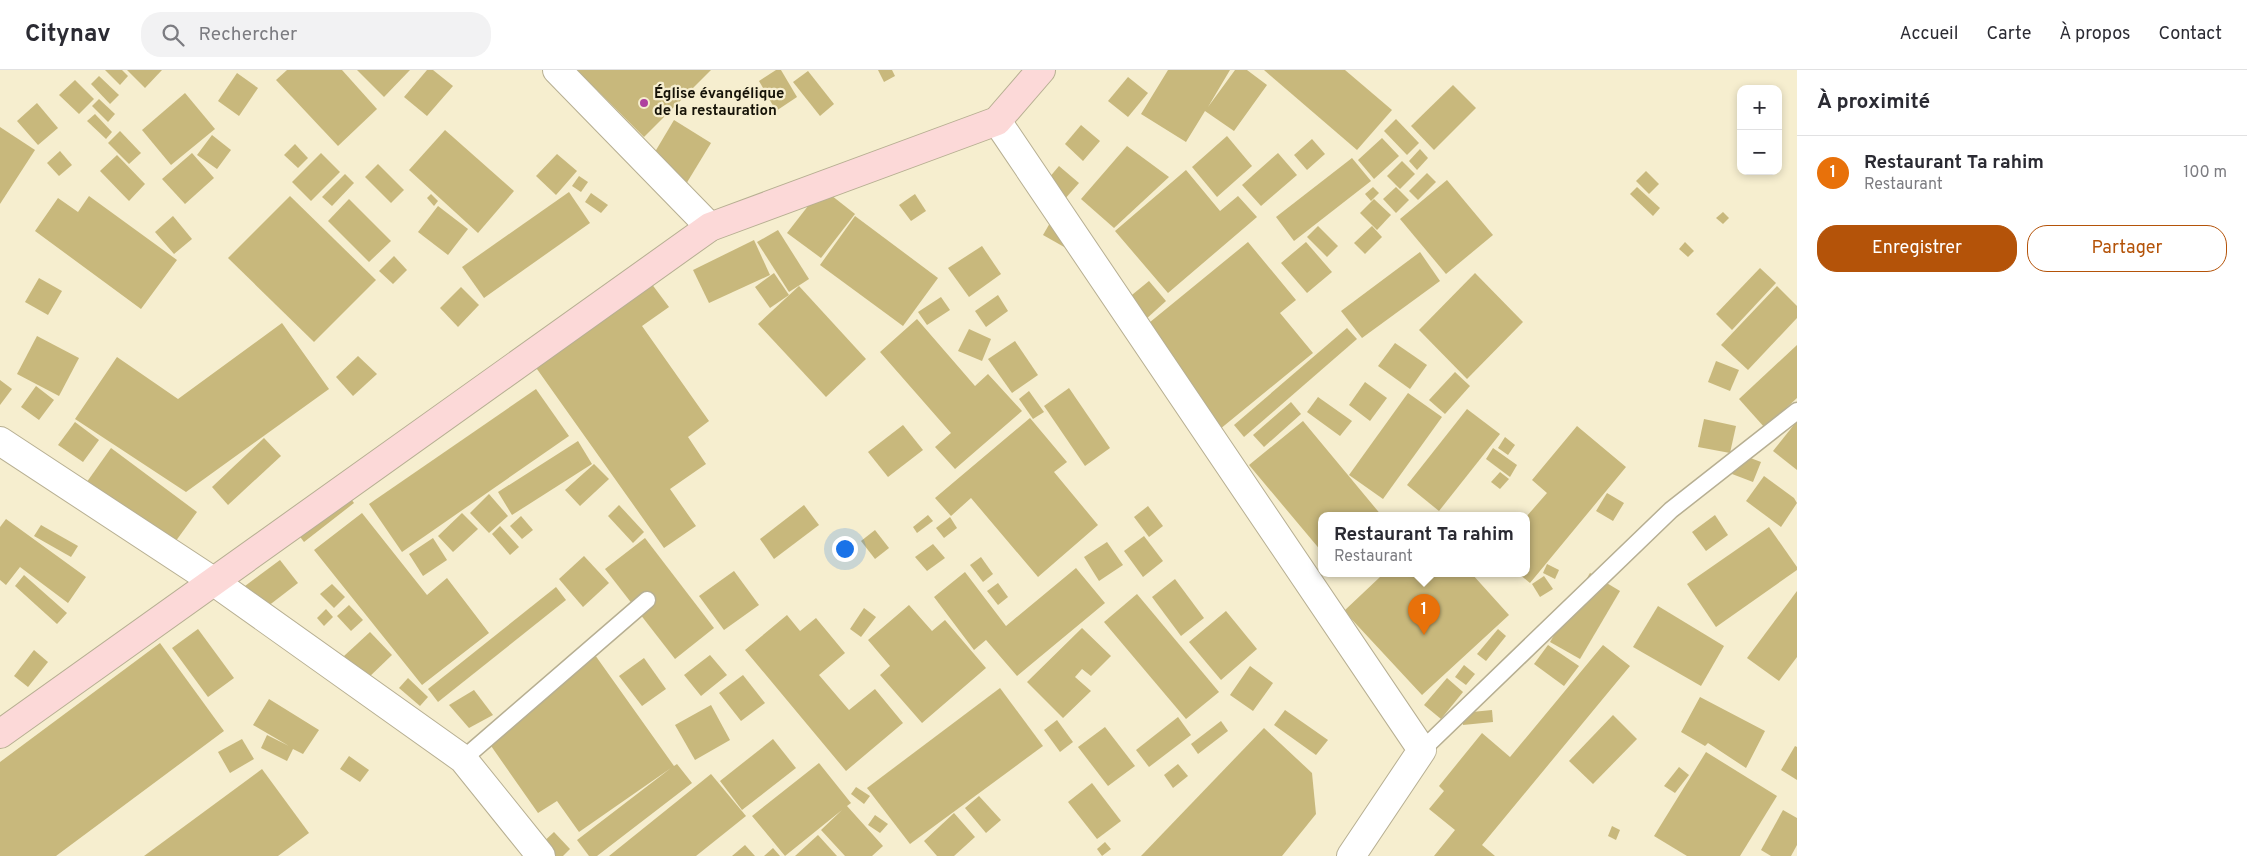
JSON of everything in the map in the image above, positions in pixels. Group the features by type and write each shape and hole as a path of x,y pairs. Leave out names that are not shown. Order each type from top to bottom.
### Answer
{"street":[{"path":"557,70 710,227"},
{"path":"0,734 710,227 998,121 1041,70"},
{"path":"998,121 1422,750 1351,856"},
{"path":"0,441 213,581 462,759 541,856"}],"lane":[{"path":"1422,750 1671,510 1797,412"},
{"path":"462,759 647,600"}],"building":[{"path":"105,70 122,70 128,76 120,85"},
{"path":"127,70 162,70 145,88"},
{"path":"287,70 342,70 377,109 338,146 276,80"},
{"path":"357,70 410,70 384,97"},
{"path":"427,70 433,70 453,86 427,116 404,97"},
{"name":"Église évangélique de la restauration","path":"577,70 711,70 644,137"},
{"path":"776,70 781,70 797,97 776,111 759,81"},
{"path":"878,70 892,70 895,76 884,82"},
{"path":"1168,70 1230,70 1208,107 1235,70 1247,70 1267,85 1234,131 1205,111 1186,142 1141,114"},
{"path":"1264,70 1345,70 1392,110 1357,150"},
{"path":"808,71 834,104 820,116 793,82"},
{"path":"237,73 258,88 239,116 218,101"},
{"path":"99,76 119,95 110,104 91,84"},
{"path":"1128,77 1148,93 1128,117 1108,101"},
{"path":"75,80 94,99 79,114 59,95"},
{"path":"1453,85 1476,108 1434,150 1411,126"},
{"path":"185,93 215,129 171,165 142,130"},
{"path":"99,99 115,114 108,122 92,106"},
{"path":"37,103 58,128 38,145 17,121"},
{"path":"95,114 112,132 106,139 87,121"},
{"path":"1396,119 1419,143 1407,155 1384,131"},
{"path":"674,120 711,143 680,194 643,172"},
{"path":"1081,125 1100,141 1083,161 1065,144"},
{"path":"0,127 35,150 0,204"},
{"path":"445,130 514,191 478,233 409,170"},
{"path":"120,131 141,153 129,164 108,143"},
{"path":"212,135 231,150 217,169 197,155"},
{"path":"1227,136 1252,166 1217,197 1192,167"},
{"path":"1382,138 1399,156 1374,179 1358,160"},
{"path":"1312,139 1325,154 1307,170 1294,155"},
{"path":"295,144 308,158 298,168 284,155"},
{"path":"1127,146 1169,177 1114,228 1081,199"},
{"path":"1420,149 1428,158 1417,170 1409,161"},
{"path":"60,151 72,165 59,176 47,163"},
{"path":"192,153 214,178 185,204 162,179"},
{"path":"321,153 340,172 311,201 292,182"},
{"path":"1278,153 1297,175 1261,206 1242,185"},
{"path":"557,154 577,171 556,195 536,176"},
{"path":"117,155 145,184 129,201 100,171"},
{"path":"1352,158 1371,181 1294,241 1276,217"},
{"path":"1402,161 1415,174 1400,189 1387,176"},
{"path":"378,164 404,190 391,203 365,177"},
{"path":"1059,166 1079,183 1056,209 1037,192"},
{"path":"1186,170 1220,211 1238,196 1257,217 1168,293 1115,231"},
{"path":"1646,171 1659,184 1649,194 1636,181"},
{"path":"1427,173 1436,182 1418,200 1409,191"},
{"path":"345,174 354,183 332,206 322,197"},
{"path":"579,176 588,182 581,192 572,186"},
{"path":"1447,180 1493,235 1446,274 1400,219"},
{"path":"1373,187 1379,193 1371,201 1365,194"},
{"path":"1396,187 1409,200 1396,213 1383,199"},
{"path":"1637,187 1660,208 1653,216 1630,194"},
{"path":"822,188 855,214 821,258 787,233"},
{"path":"569,192 590,223 484,298 462,267"},
{"path":"591,193 608,205 601,213 585,202"},
{"path":"431,194 438,201 434,206 427,198"},
{"path":"915,194 926,211 911,221 899,205"},
{"path":"89,196 177,260 141,309 35,231 58,198 78,212"},
{"path":"290,196 376,280 314,342 228,258"},
{"path":"349,199 391,241 369,262 328,221"},
{"path":"1374,199 1391,215 1377,230 1360,213"},
{"path":"438,206 468,229 448,255 418,232"},
{"path":"1723,212 1729,218 1723,224 1716,218"},
{"path":"173,216 192,239 174,254 155,232"},
{"path":"855,216 938,278 903,326 820,265"},
{"path":"1054,216 1073,252 1043,235"},
{"path":"1318,226 1338,246 1327,257 1307,237"},
{"path":"1372,226 1382,237 1365,254 1354,243"},
{"path":"778,230 809,279 789,292 757,242"},
{"path":"754,240 770,275 709,303 693,270"},
{"path":"1248,242 1296,300 1280,313 1313,353 1214,434 1133,336"},
{"path":"1306,242 1332,272 1307,293 1281,263"},
{"path":"1685,242 1694,251 1688,257 1679,249"},
{"path":"982,246 1001,274 969,297 948,268"},
{"path":"1420,252 1440,281 1362,338 1341,311"},
{"path":"394,256 407,270 393,284 379,271"},
{"path":"1760,268 1776,283 1732,330 1716,314"},
{"path":"774,273 789,295 770,308 755,287"},
{"path":"1475,273 1523,322 1467,379 1419,330"},
{"path":"39,278 62,291 48,315 25,302"},
{"path":"648,279 669,307 642,326 709,421 688,437 706,464 670,489 696,526 664,548 532,362"},
{"path":"1149,281 1166,301 1145,320 1127,299"},
{"path":"799,286 866,359 826,397 758,324"},
{"path":"1777,286 1797,306 1797,318 1748,370 1721,345"},
{"path":"461,287 479,305 458,327 440,308"},
{"path":"998,295 1008,311 986,327 975,311"},
{"path":"941,297 950,310 927,325 918,312"},
{"path":"917,319 975,386 988,374 1022,411 955,469 935,447 951,433 880,352"},
{"path":"282,323 329,389 186,492 75,419 117,357 178,399"},
{"path":"1347,328 1357,339 1244,437 1234,425"},
{"path":"969,329 991,339 982,361 958,351"},
{"path":"37,336 79,358 59,396 17,374"},
{"path":"1015,341 1038,375 1012,393 988,359"},
{"path":"1395,343 1427,365 1410,389 1378,366"},
{"path":"1797,345 1797,398 1765,428 1739,399"},
{"path":"358,356 377,374 353,396 336,377"},
{"path":"1716,361 1739,370 1730,391 1708,382"},
{"path":"1455,372 1470,386 1445,414 1429,400"},
{"path":"0,380 12,389 0,405"},
{"path":"1365,382 1387,398 1370,421 1349,405"},
{"path":"36,386 54,400 39,420 21,407"},
{"path":"1069,388 1110,448 1085,466 1044,406"},
{"path":"536,389 569,436 402,552 369,504"},
{"path":"1029,391 1044,412 1033,419 1019,399"},
{"path":"1408,393 1442,417 1383,499 1349,475"},
{"path":"1318,397 1352,421 1340,436 1307,412"},
{"path":"1291,402 1301,414 1264,447 1253,435"},
{"path":"1467,409 1500,434 1439,511 1407,485"},
{"path":"1030,418 1067,462 1054,472 1098,525 1038,577 971,498 951,516 935,498"},
{"path":"1704,419 1736,426 1730,453 1698,447"},
{"path":"1303,421 1379,512 1318,512 1318,547 1249,465"},
{"path":"1797,421 1797,470 1773,451"},
{"path":"75,422 99,440 83,462 58,445"},
{"path":"903,425 923,450 888,477 868,452"},
{"path":"1577,426 1626,467 1530,583 1523,577 1530,577 1530,512 1547,493 1532,480"},
{"path":"1505,437 1515,445 1508,455 1498,448"},
{"path":"264,438 281,456 228,505 212,487"},
{"path":"578,441 592,464 512,515 498,492"},
{"path":"111,448 197,512 170,549 84,486"},
{"path":"1493,448 1517,465 1510,477 1486,459"},
{"path":"1740,454 1761,462 1753,482 1732,474"},
{"path":"594,464 609,479 580,506 565,490"},
{"path":"1500,472 1509,479 1500,489 1491,482"},
{"path":"1764,476 1794,498 1797,503 1781,527 1746,501"},
{"path":"335,478 354,503 304,542 285,517"},
{"path":"1607,493 1624,503 1613,521 1596,511"},
{"path":"489,494 508,516 489,533 470,513"},
{"path":"619,505 644,532 633,543 608,516"},
{"path":"804,505 819,525 774,559 760,539"},
{"path":"1148,506 1163,526 1149,537 1134,517"},
{"path":"362,513 427,595 447,578 489,633 422,685 314,550"},
{"path":"462,513 478,529 453,552 438,536"},
{"path":"928,515 933,521 917,533 913,527"},
{"path":"1715,515 1728,535 1706,551 1692,532"},
{"path":"521,516 533,530 522,539 510,526"},
{"path":"950,517 957,528 944,538 936,528"},
{"path":"6,519 86,577 68,603 20,567 6,585 0,580 0,527"},
{"path":"41,525 78,546 71,557 34,536"},
{"path":"500,526 519,547 510,555 492,534"},
{"path":"1769,527 1797,567 1797,570 1716,627 1687,584"},
{"path":"875,530 889,548 875,559 861,541"},
{"path":"1144,536 1163,561 1143,577 1124,551"},
{"path":"433,538 447,560 423,576 409,554"},
{"path":"645,538 714,628 675,659 605,569"},
{"path":"1107,542 1123,565 1099,581 1084,557"},
{"path":"933,544 945,558 927,571 915,557"},
{"path":"584,556 609,583 583,607 559,579"},
{"path":"981,557 993,574 983,582 970,565"},
{"path":"280,560 298,583 263,610 245,586"},
{"path":"1547,564 1559,570 1555,579 1543,573"},
{"path":"1076,568 1105,603 1017,676 986,640 974,650 934,597 965,572 1006,626"},
{"path":"734,571 759,605 724,630 699,596"},
{"path":"1590,573 1620,591 1580,659 1550,642"},
{"path":"24,575 67,613 57,624 15,586"},
{"path":"1544,576 1553,589 1540,597 1532,584"},
{"path":"1380,577 1475,577 1509,615 1422,695 1344,611"},
{"path":"1175,579 1204,618 1181,636 1152,597"},
{"path":"998,583 1008,597 998,605 987,591"},
{"path":"332,584 345,597 334,608 320,594"},
{"path":"556,587 566,600 438,702 428,689"},
{"path":"1797,591 1797,657 1779,681 1747,658"},
{"path":"1137,594 1219,692 1186,719 1104,622"},
{"path":"349,605 363,620 351,631 337,616"},
{"path":"909,605 932,631 945,620 986,668 922,723 880,675 890,666 868,640"},
{"path":"1658,606 1724,646 1701,686 1633,647"},
{"path":"864,608 876,617 861,637 850,629"},
{"path":"326,609 333,617 324,626 317,618"},
{"path":"1226,611 1257,649 1221,680 1189,642"},
{"path":"787,615 800,631 816,618 845,653 819,675 849,710 875,689 903,723 846,771 745,650"},
{"path":"1082,628 1111,656 1091,676 1082,669 1075,677 1091,691 1063,718 1027,682"},
{"path":"198,629 234,678 208,697 172,648"},
{"path":"1498,629 1506,636 1486,661 1477,654"},
{"path":"370,632 392,655 366,680 344,656"},
{"path":"160,643 224,731 56,856 0,856 0,762"},
{"path":"1548,645 1579,666 1564,686 1534,664"},
{"path":"1603,645 1630,666 1482,845 1495,856 1434,856 1455,830 1429,809 1444,791 1439,786 1482,733 1510,757"},
{"path":"34,650 48,662 28,687 14,676"},
{"path":"595,655 674,766 677,764 692,783 597,856 589,856 577,840 671,768 579,832 557,801 538,813 482,733"},
{"path":"710,655 727,675 701,696 684,675"},
{"path":"644,658 666,689 642,706 619,676"},
{"path":"1464,665 1475,674 1466,685 1455,677"},
{"path":"1250,666 1273,683 1253,711 1230,695"},
{"path":"743,675 765,703 741,721 719,693"},
{"path":"408,678 428,697 420,706 399,688"},
{"path":"1447,678 1463,692 1441,719 1424,705"},
{"path":"1000,688 1043,746 910,844 867,788"},
{"path":"474,690 493,715 469,728 449,705"},
{"path":"1700,697 1765,731 1746,768 1708,743 1705,746 1681,732"},
{"path":"269,699 319,730 303,754 293,749 287,761 261,748 267,735 289,746 253,725"},
{"path":"711,705 730,740 695,760 675,725"},
{"path":"1285,710 1328,740 1316,755 1274,725"},
{"path":"1492,710 1493,722 1463,725 1462,713"},
{"path":"1613,715 1637,739 1593,784 1569,761"},
{"path":"1178,717 1191,735 1149,767 1136,750"},
{"path":"1057,720 1073,742 1060,752 1044,730"},
{"path":"1221,721 1228,731 1198,754 1191,744"},
{"path":"1105,727 1135,766 1108,786 1078,747"},
{"path":"1264,728 1312,773 1316,814 1282,856 1141,856"},
{"path":"242,739 254,759 230,773 218,752"},
{"path":"773,739 796,768 742,810 720,781"},
{"path":"1795,746 1797,747 1797,780 1781,770"},
{"path":"1706,752 1777,796 1740,856 1687,856 1654,836"},
{"path":"349,756 369,770 360,782 340,769"},
{"path":"819,763 851,803 847,806 883,846 872,856 845,856 821,830 842,810 785,856 752,816"},
{"path":"1178,764 1188,776 1173,788 1164,775"},
{"path":"1679,767 1689,775 1675,793 1664,786"},
{"path":"262,769 309,833 278,856 144,856"},
{"path":"711,774 746,816 696,856 609,856"},
{"path":"1092,783 1121,821 1097,839 1068,802"},
{"path":"856,787 870,796 864,804 851,794"},
{"path":"979,796 1001,820 986,833 965,808"},
{"path":"1783,810 1797,818 1797,845 1791,856 1771,856 1761,850"},
{"path":"954,813 975,837 954,856 937,856 924,841"},
{"path":"875,815 888,824 880,833 868,825"},
{"path":"1612,826 1620,830 1616,840 1608,836"},
{"path":"554,832 570,849 563,856 549,856 539,846"},
{"path":"818,835 837,856 795,856"},
{"path":"1105,842 1111,849 1102,856 1097,849"},
{"path":"745,845 755,856 732,856"},
{"path":"773,848 780,856 764,856"}],"place":[{"name":"Église évangélique de la restauration","path":"644,103"},
{"name":"Restaurant Ta rahim","path":"1424,635"}]}
